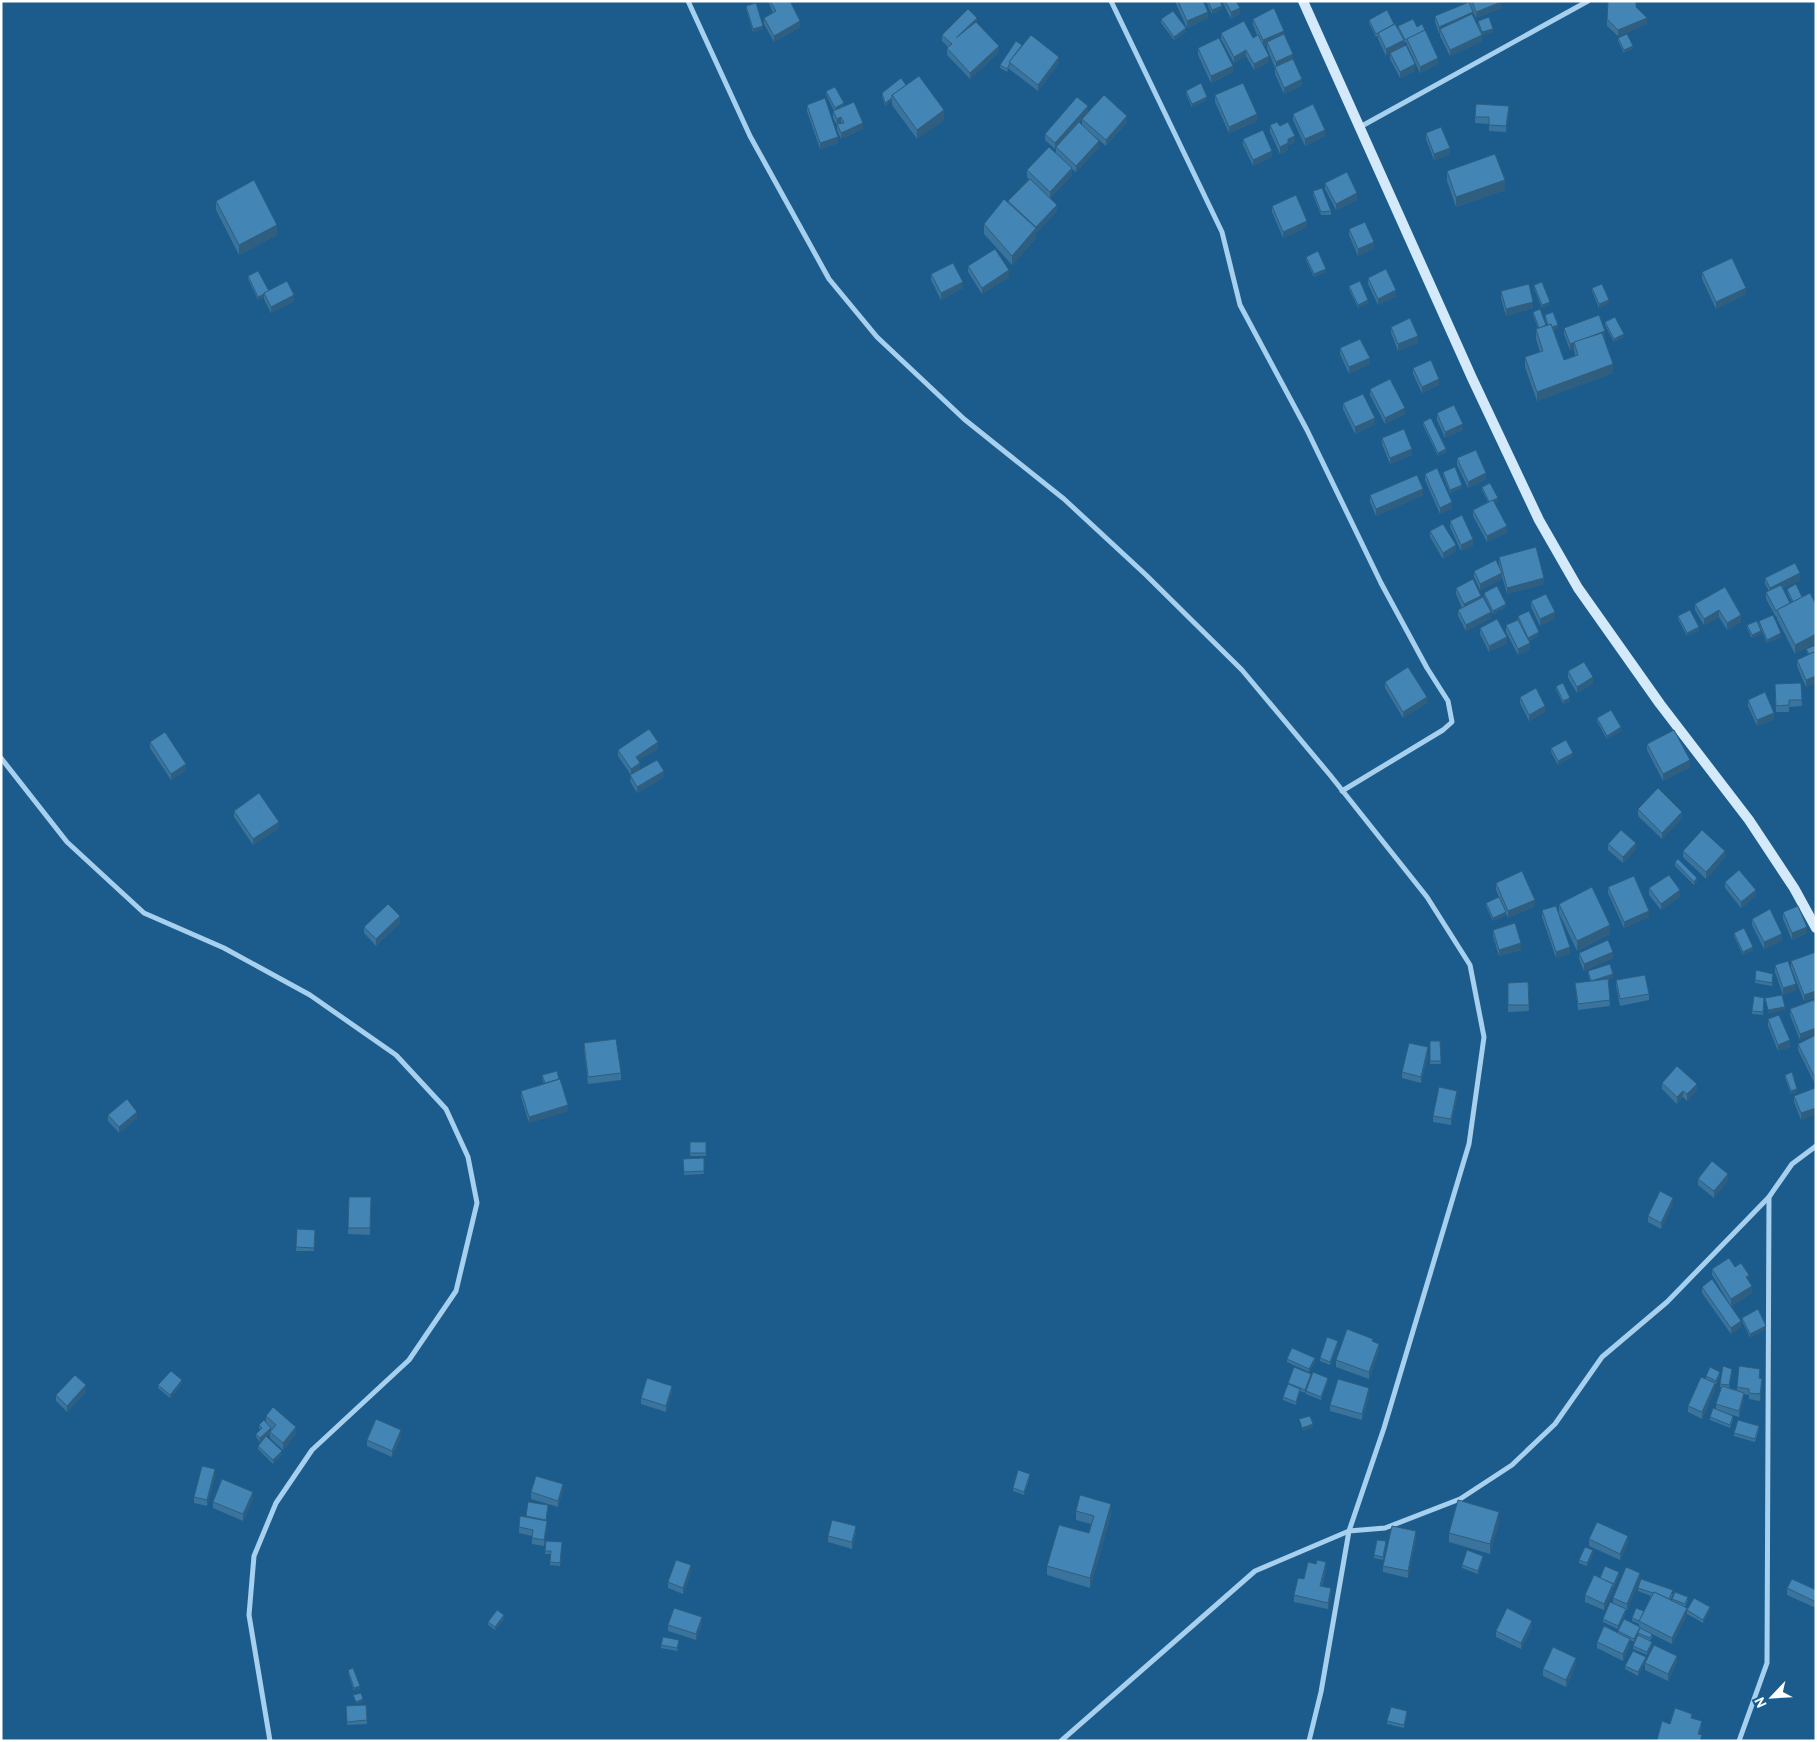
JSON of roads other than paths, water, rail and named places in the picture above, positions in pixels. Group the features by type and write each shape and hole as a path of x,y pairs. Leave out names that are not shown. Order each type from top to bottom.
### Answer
{"main road":[{"path":"1303,1 1538,520 1578,588 1660,704 1749,820 1794,888 1816,928"}],"street":[{"path":"688,1 750,136 829,279 877,337 964,419 1064,499 1146,574 1242,670 1428,897 1470,965 1484,1037 1470,1144 1384,1428 1349,1531 1321,1692 1309,1741"},
{"path":"1111,1 1222,232 1240,306 1308,430 1381,583 1427,668 1448,701 1452,722 1443,730 1342,791"},
{"path":"1359,127 1588,1"},
{"path":"1,758 67,842 144,913 224,948 310,994 396,1055 446,1109 468,1158 477,1203 456,1291 409,1360 312,1450 276,1502 254,1556 249,1616 270,1741"},
{"path":"1060,1741 1255,1571 1349,1531 1386,1528 1460,1499 1512,1465 1555,1424 1602,1357 1666,1302 1769,1197 1792,1164 1816,1146"},
{"path":"1739,1741 1767,1663 1769,1197"}]}
